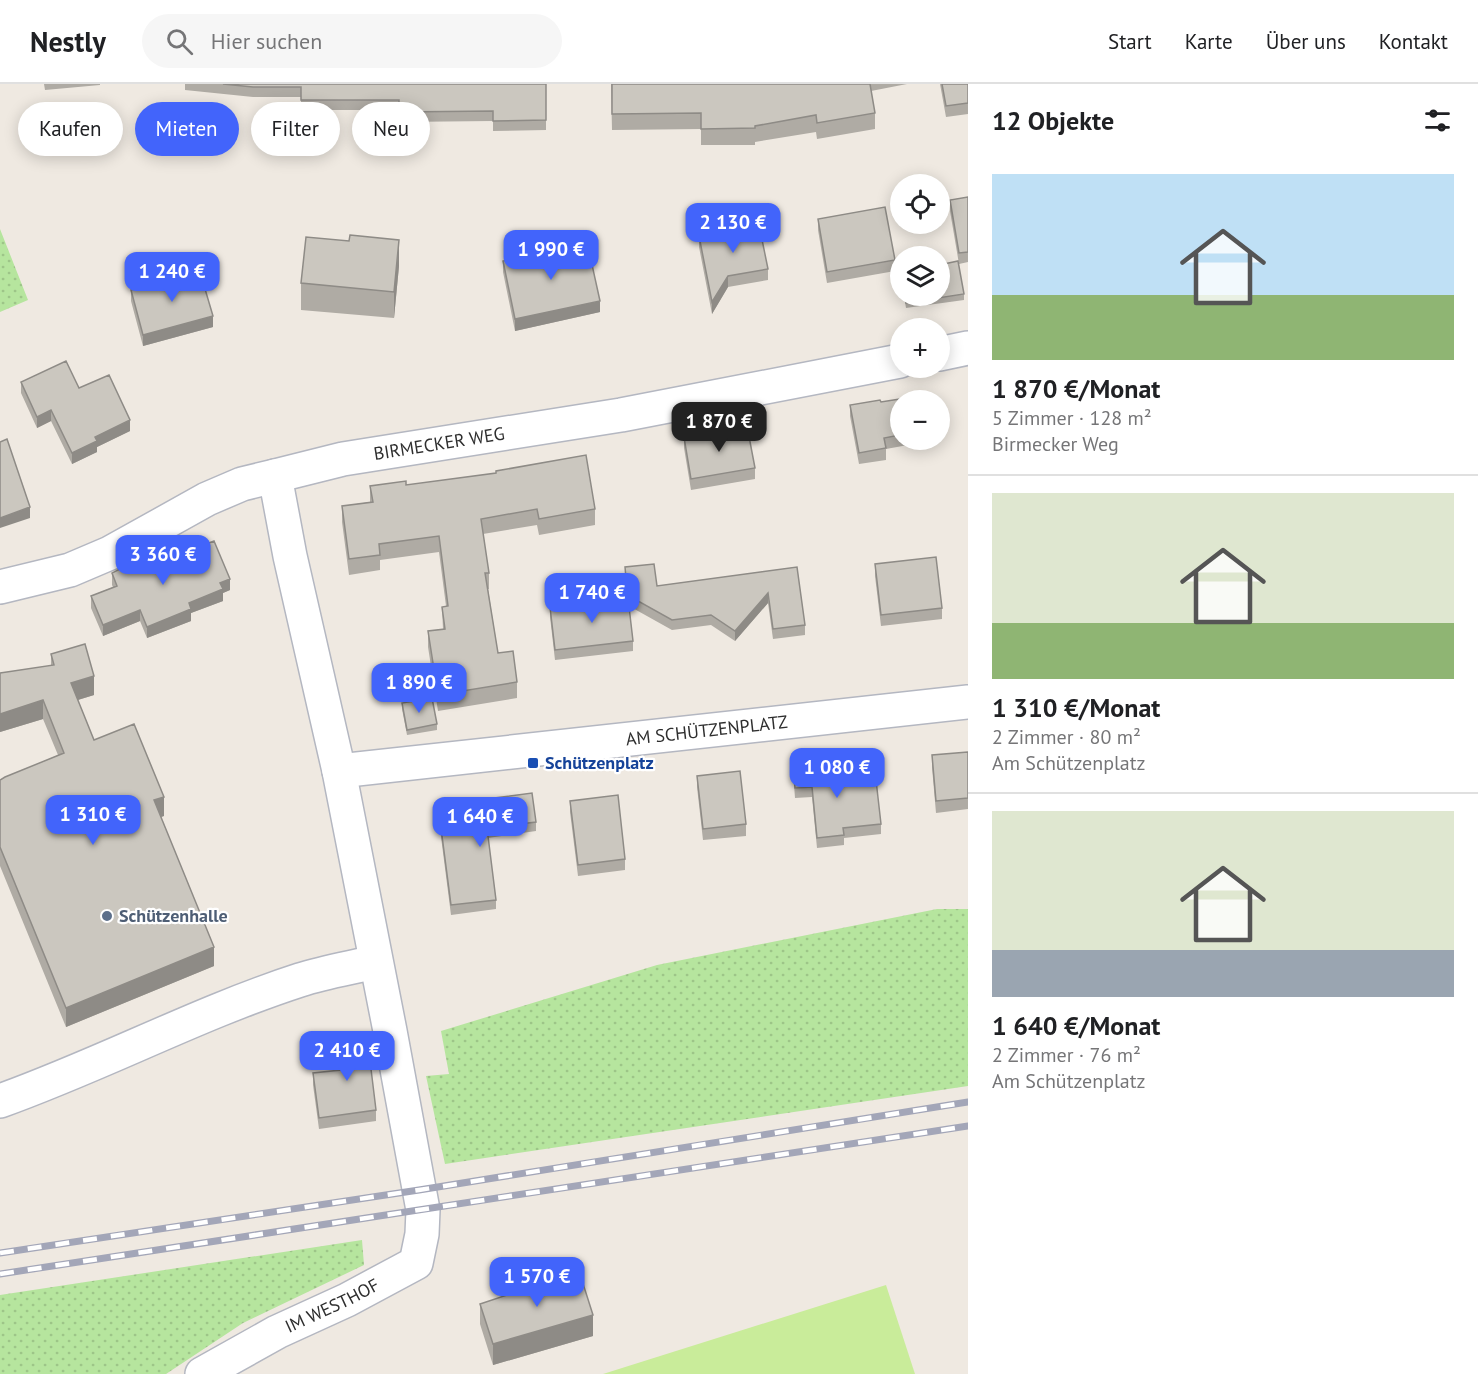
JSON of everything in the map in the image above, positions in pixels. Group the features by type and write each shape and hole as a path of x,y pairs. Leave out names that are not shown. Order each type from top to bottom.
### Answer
{"street":[{"path":"950,352 968,348"},
{"name":"BIRMECKER WEG","path":"0,587 69,570 110,553 207,499 243,484 343,459 621,415 890,363"},
{"path":"0,1101 42,1086 255,996 302,979 375,962 339,771 290,556 275,476"},
{"name":"AM SCHÜTZENPLATZ","path":"339,771 968,702"},
{"name":"IM WESTHOF","path":"202,1374 277,1332 347,1300 416,1263 422,1234 423,1210 390,1030 375,962"}],"green space":[{"path":"0,229 28,300 0,312"},
{"path":"937,909 968,909 968,1086 445,1164 426,1076 449,1074 441,1031 657,965"},
{"path":"362,1240 364,1265 243,1323 166,1374 0,1374 0,1295"},
{"path":"886,1285 915,1374 603,1374"}],"building":[{"path":"223,84 546,84 546,120 493,121 493,111 430,112 430,102 301,100 301,87 253,87"},
{"path":"612,84 870,84 875,113 817,123 816,115 755,126 755,128 701,129 701,113 612,114"},
{"path":"942,84 968,84 968,103 946,106"},
{"path":"968,197 968,252 959,253 950,200"},
{"path":"885,207 892,246 890,246 890,261 827,272 818,219"},
{"path":"758,220 768,269 728,276 712,302 699,236 728,230 727,226"},
{"path":"350,235 399,240 394,292 301,283 306,237 349,241"},
{"path":"587,242 600,301 515,319 503,261"},
{"path":"958,261 964,294 950,296 950,263"},
{"path":"200,272 213,316 143,335 131,290"},
{"path":"66,361 79,388 109,375 130,420 95,437 97,441 72,453 51,410 37,417 21,382"},
{"path":"880,400 881,402 890,401 890,437 884,438 886,448 859,453 850,405"},
{"path":"747,426 755,468 691,479 684,437"},
{"path":"7,439 30,507 0,518 0,442"},
{"path":"586,455 595,509 539,519 537,509 481,519 489,573 485,573 498,653 513,651 517,682 438,695 428,631 445,629 442,607 448,606 439,536 379,544 380,555 349,559 342,506 373,502 370,486 406,481 406,485 496,473 496,471"},
{"path":"214,541 230,579 220,583 223,589 189,603 191,609 147,627 140,610 103,625 91,596 117,586 112,573 143,557 147,567"},
{"path":"936,557 942,608 881,615 875,564"},
{"path":"654,564 657,586 797,567 805,625 773,629 768,593 735,631 711,615 672,620 620,591 627,590 625,567"},
{"path":"628,598 633,641 555,650 550,607"},
{"name":"Schützenhalle","path":"85,644 94,676 71,683 94,740 134,724 164,797 154,800 214,947 66,1008 0,847 0,780 64,753 43,700 0,714 0,673 54,665 51,654"},
{"path":"432,698 437,724 407,730 402,703"},
{"path":"968,752 968,798 936,801 932,755"},
{"path":"822,755 825,785 876,780 881,824 843,828 844,835 817,838 812,787 795,788 792,758"},
{"path":"740,771 746,824 703,829 697,776"},
{"path":"532,793 536,822 487,828 496,900 451,905 441,828 482,822 479,800"},
{"path":"618,795 625,859 578,865 570,801"},
{"path":"367,1036 376,1110 319,1118 313,1073 341,1070 337,1040"},
{"path":"579,1271 593,1315 493,1344 480,1304"}],"railway":[{"path":"0,1253 419,1190 968,1102"},
{"path":"0,1274 968,1126"}],"place":[{"name":"Schützenplatz","path":"533,763"},
{"name":"Schützenhalle","path":"107,916"}]}
